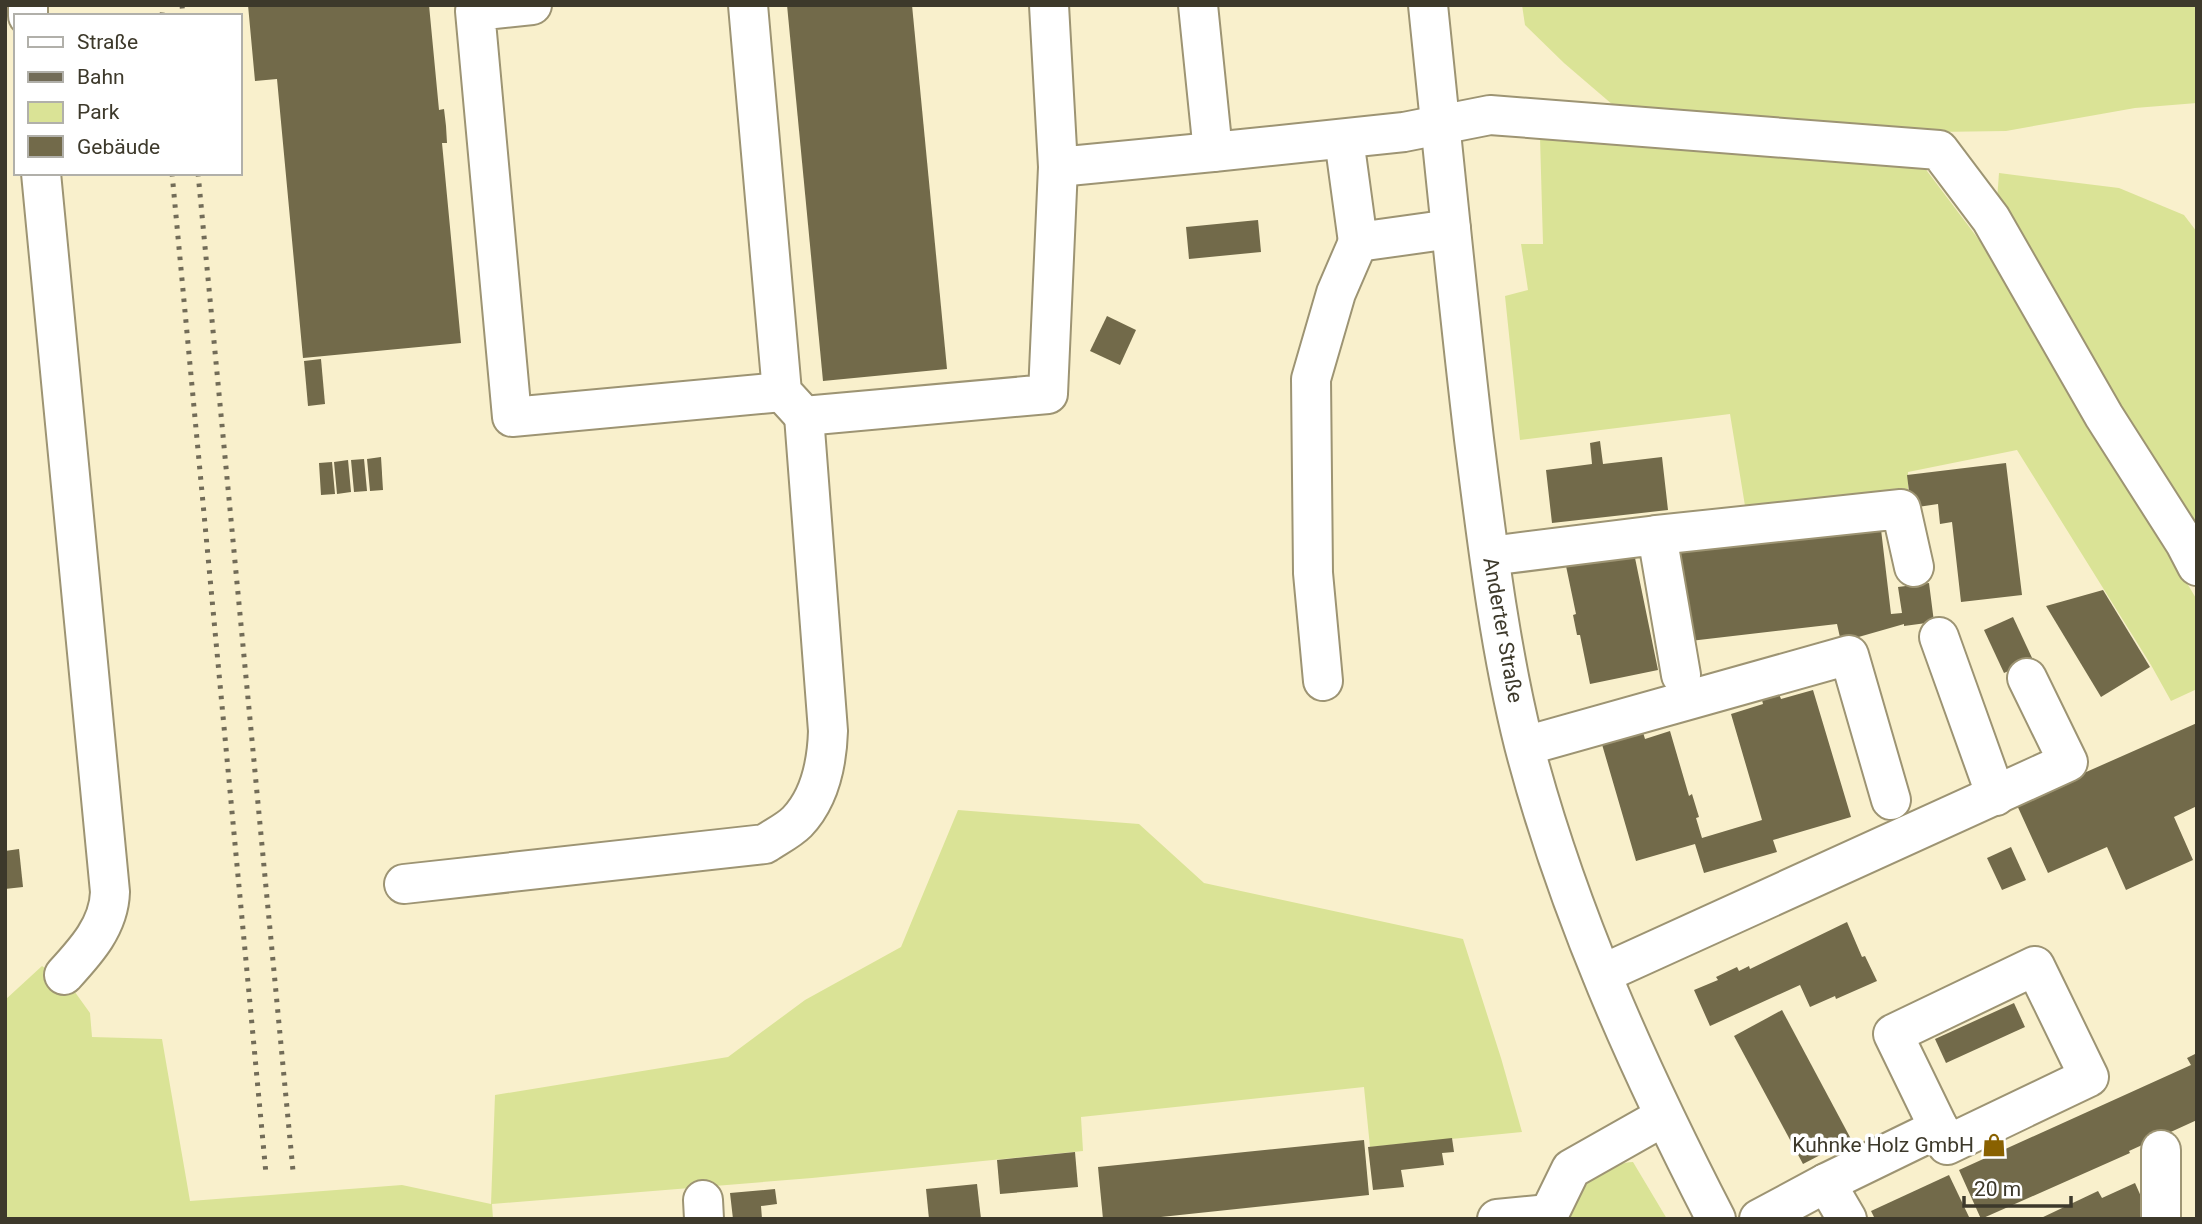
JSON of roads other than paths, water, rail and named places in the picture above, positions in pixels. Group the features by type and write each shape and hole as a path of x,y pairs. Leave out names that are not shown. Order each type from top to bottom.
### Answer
{"main road":[{"path":"532,5 474,8 512,416 1048,394 1058,167 1049,5"},
{"path":"404,884 765,844 797,822 816,792 827,760 828,730 748,5"},
{"path":"1198,5 1213,152"},
{"name":"Anderter Straße","path":"1428,5 1451,229 1490,555 1525,746 1556,855 1602,974 1663,1117 1716,1219"},
{"path":"1058,167 1404,132 1490,115 1939,150 1991,219 2104,416 2197,566"},
{"path":"1323,681 1313,573 1311,379 1336,293 1358,242 1344,139"},
{"path":"41,175 110,892 110,909 99,932 87,951 64,975"},
{"path":"1358,242 1451,229"},
{"path":"1490,555 1901,509 1913,567"},
{"path":"1657,536 1681,675"},
{"path":"1939,637 1996,796"},
{"path":"1525,746 1849,655 1891,800"},
{"path":"1602,974 2068,762 2027,678"},
{"path":"2035,965 2089,1077 1947,1145 1938,1128 1893,1034 2035,965"},
{"path":"1497,1219 1549,1216 1571,1168 1663,1117"},
{"path":"1759,1219 1938,1128"},
{"path":"2161,1150 2161,1219"},
{"path":"1826,1183 1847,1219"}],"railway":[{"path":"162,14 163,5"},
{"path":"182,5 183,14"},
{"path":"172,175 266,1174"},
{"path":"198,175 293,1171"}],"place":[{"name":"Kuhnke Holz GmbH","path":"1994,1145"}]}
